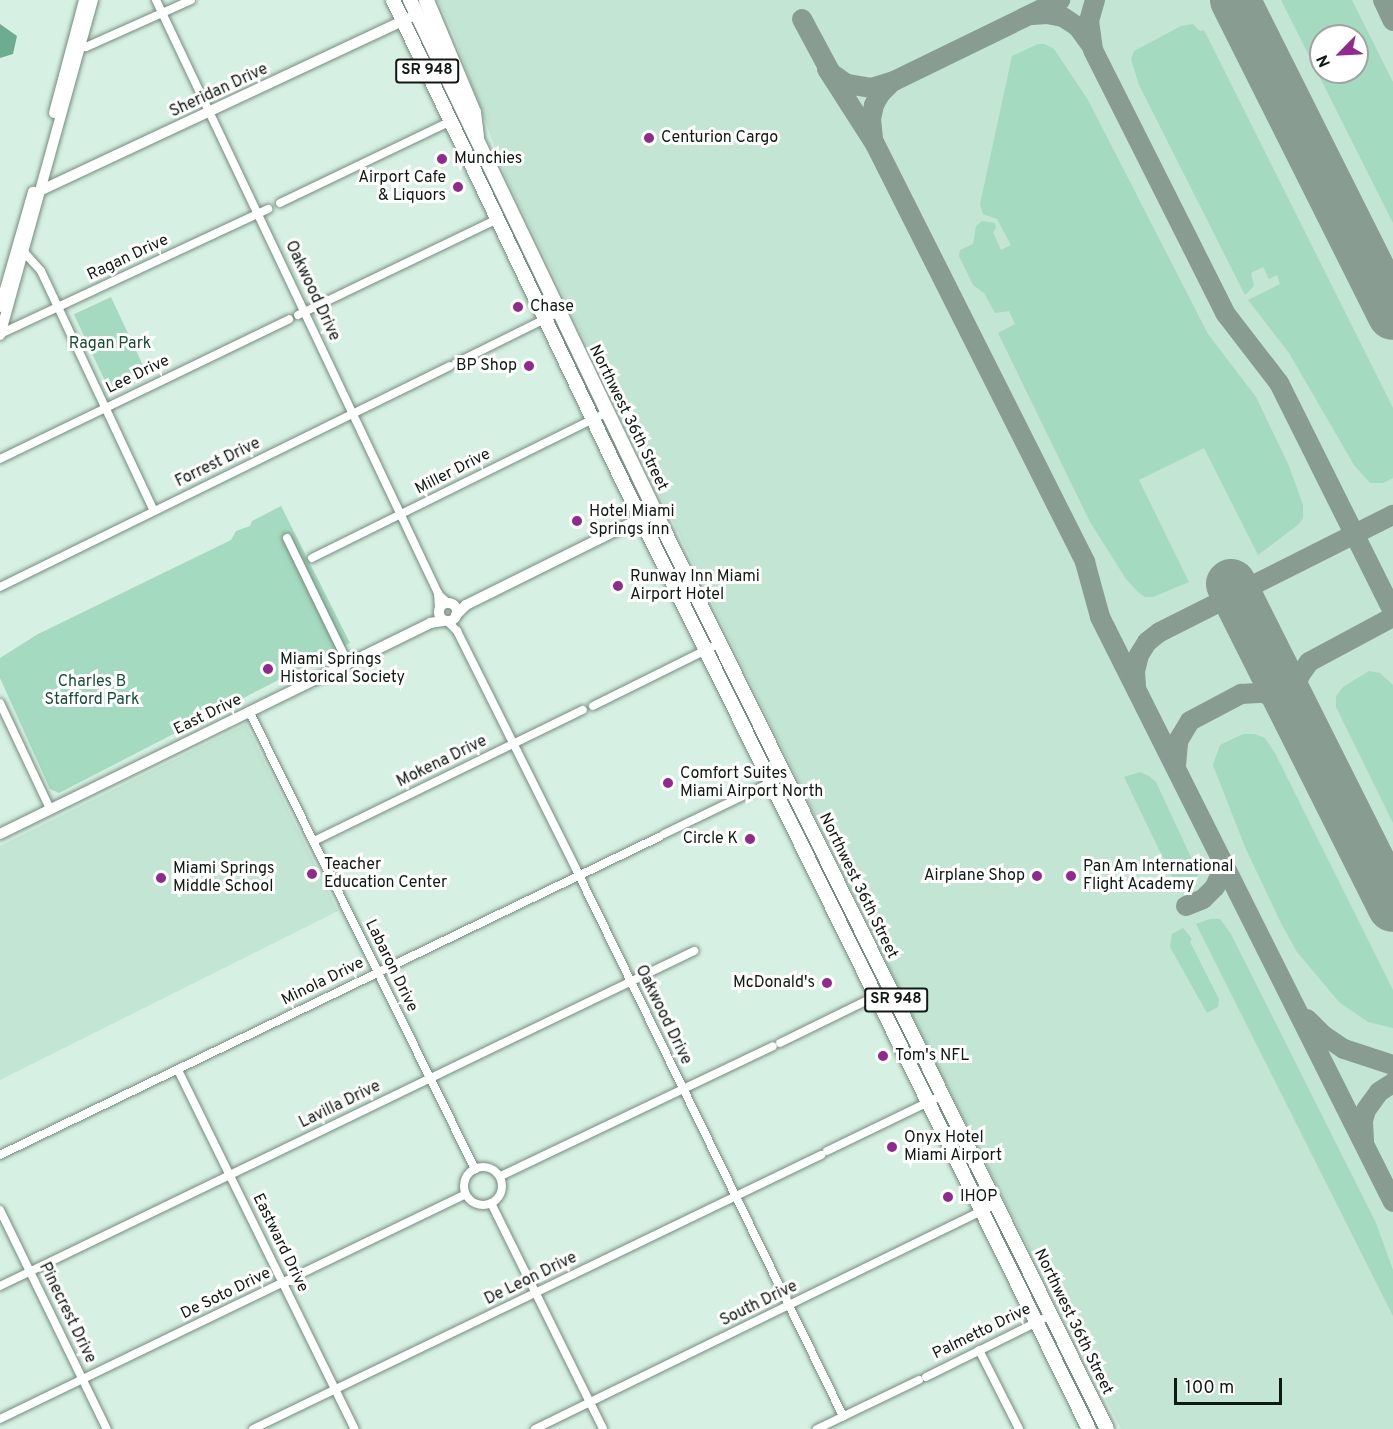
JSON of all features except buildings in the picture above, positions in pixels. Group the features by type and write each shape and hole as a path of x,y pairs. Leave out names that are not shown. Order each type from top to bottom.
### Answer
{"highway":[{"path":"426,0 473,112 477,140"}],"main road":[{"name":"Northwest 36th Street","path":"393,0 641,518 1089,1429"},
{"name":"Northwest 36th Street","path":"410,0 655,511 1107,1429"},
{"path":"451,121 460,122 477,140"},
{"path":"834,911 849,904"},
{"path":"876,996 886,998 899,1020 909,1027"}],"street":[{"path":"0,335 24,252 84,0"},
{"path":"0,307 37,192 93,0"},
{"name":"Oakwood Drive","path":"156,0 259,213 302,313 843,1416"},
{"path":"80,46 86,47 191,0"},
{"name":"Sheridan Drive","path":"37,192 417,14"},
{"path":"280,203 451,121"},
{"name":"Ragan Drive","path":"0,335 268,209"},
{"path":"302,313 512,212"},
{"path":"24,252 41,271 154,511"},
{"name":"Forrest Drive","path":"0,587 559,312"},
{"name":"Lee Drive","path":"0,459 289,319"},
{"name":"Miller Drive","path":"312,558 607,412"},
{"name":"East Drive","path":"0,834 430,622 449,615 655,511"},
{"path":"287,538 348,663"},
{"path":"593,706 720,643"},
{"path":"1,706 50,809"},
{"name":"Mokena Drive","path":"314,841 583,710"},
{"name":"Labaron Drive","path":"249,711 475,1169"},
{"name":"Minola Drive","path":"0,1155 786,776"},
{"name":"Lavilla Drive","path":"0,1286 694,951"},
{"path":"501,1176 876,996"},
{"name":"Eastward Drive","path":"178,1070 355,1429"},
{"name":"De Leon Drive","path":"253,1429 943,1095"},
{"path":"492,1168 501,1176 502,1191 491,1203 477,1204 464,1195 464,1180 475,1169 492,1168"},
{"name":"De Soto Drive","path":"0,1419 464,1195"},
{"path":"491,1203 603,1429"},
{"name":"South Drive","path":"535,1429 996,1204"},
{"name":"Pinecrest Drive","path":"0,1210 107,1429"},
{"name":"Palmetto Drive","path":"817,1429 1051,1315"},
{"path":"979,1350 1020,1429"}],"shaded area":[{"path":"438,0 1393,0 1393,1429 1121,1429 932,1057 505,175 452,30"},
{"path":"0,24 17,36 13,54 0,58"},
{"name":"Miami Springs Middle School","path":"246,724 338,911 0,1080 0,846"}],"green space":[{"path":"1281,0 1352,0 1364,24 1309,24 1309,56"},
{"path":"1193,24 1200,31 1204,30 1393,408 1393,478 1383,483 1370,483 1354,465 1289,353 1248,300 1280,284 1277,275 1269,279 1263,267 1251,273 1254,286 1245,295 1139,85 1131,59 1134,51 1181,26"},
{"path":"1369,34 1393,82 1393,223 1323,84 1369,84"},
{"path":"1038,44 1045,44 1054,49 1088,100 1208,334 1256,397 1289,466 1303,505 1303,518 1299,524 1258,555 1204,448 1139,480 1189,582 1153,597 1145,597 1126,579 1090,522 998,333 1015,324 1009,311 995,313 984,293 973,285 959,256 960,250 973,244 976,226 982,221 995,223 996,228 993,232 1001,250 1011,245 997,219 983,214 980,204 1012,56"},
{"name":"Ragan Park","path":"111,297 147,374 110,391 74,314"},
{"name":"Charles B Stafford Park","path":"281,506 350,643 59,793 50,789 0,678 0,658 38,634 231,540 236,531 250,526 252,521"},
{"path":"1369,671 1380,673 1393,685 1393,823 1336,707 1336,696 1343,687"},
{"path":"1243,734 1254,734 1265,738 1276,755 1393,990 1393,1028 1368,1022 1339,1002 1297,952 1281,923 1245,847 1213,765 1220,745"},
{"path":"1140,772 1156,782 1196,868 1198,875 1192,882 1178,889 1124,777"},
{"path":"1210,919 1220,919 1231,934 1376,1223 1393,1270 1393,1316 1196,924"},
{"path":"1183,928 1192,939 1190,942 1219,999 1218,1007 1207,1013 1170,947 1172,934"}],"taxiway":[{"path":"802,19 831,73 847,84 871,88 894,81 1060,0"},
{"path":"1095,0 1089,21 1093,50 1225,313 1279,383 1393,612"},
{"path":"1383,0 1393,21"},
{"path":"1032,15 1047,14 1063,17 1078,27 1091,45"},
{"path":"827,69 875,144 1085,562 1100,617 1393,1202"},
{"path":"873,138 871,119 874,105 880,94 892,82"},
{"path":"1136,686 1135,671 1139,655 1147,642 1160,632 1393,515"},
{"path":"1299,718 1295,688 1309,662 1393,617"},
{"path":"1176,766 1178,741 1190,721 1241,694 1263,693 1280,699 1301,724"},
{"path":"1186,906 1203,899 1215,887 1221,873 1220,857"},
{"path":"1307,1019 1323,1035 1344,1049 1393,1065"},
{"path":"1364,1141 1363,1121 1366,1110 1379,1092 1393,1083"}],"runway":[{"path":"1235,0 1393,315"},
{"path":"1231,584 1393,907"}],"place":[{"name":"Centurion Cargo","path":"649,138"},
{"name":"Munchies","path":"442,159"},
{"name":"Airport Cafe & Liquors","path":"458,187"},
{"name":"Chase","path":"518,307"},
{"name":"BP Shop","path":"529,366"},
{"name":"Hotel Miami Springs inn","path":"577,521"},
{"name":"Runway Inn Miami Airport Hotel","path":"618,586"},
{"name":"Miami Springs Historical Society","path":"268,669"},
{"name":"Comfort Suites Miami Airport North","path":"668,783"},
{"name":"Circle K","path":"750,839"},
{"name":"Teacher Education Center","path":"312,874"},
{"name":"Airplane Shop","path":"1037,876"},
{"name":"Pan Am International Flight Academy","path":"1071,876"},
{"name":"Miami Springs Middle School","path":"161,878"},
{"name":"McDonald's","path":"827,983"},
{"name":"Tom's NFL","path":"883,1056"},
{"name":"Onyx Hotel Miami Airport","path":"892,1147"},
{"name":"IHOP","path":"948,1197"}]}
